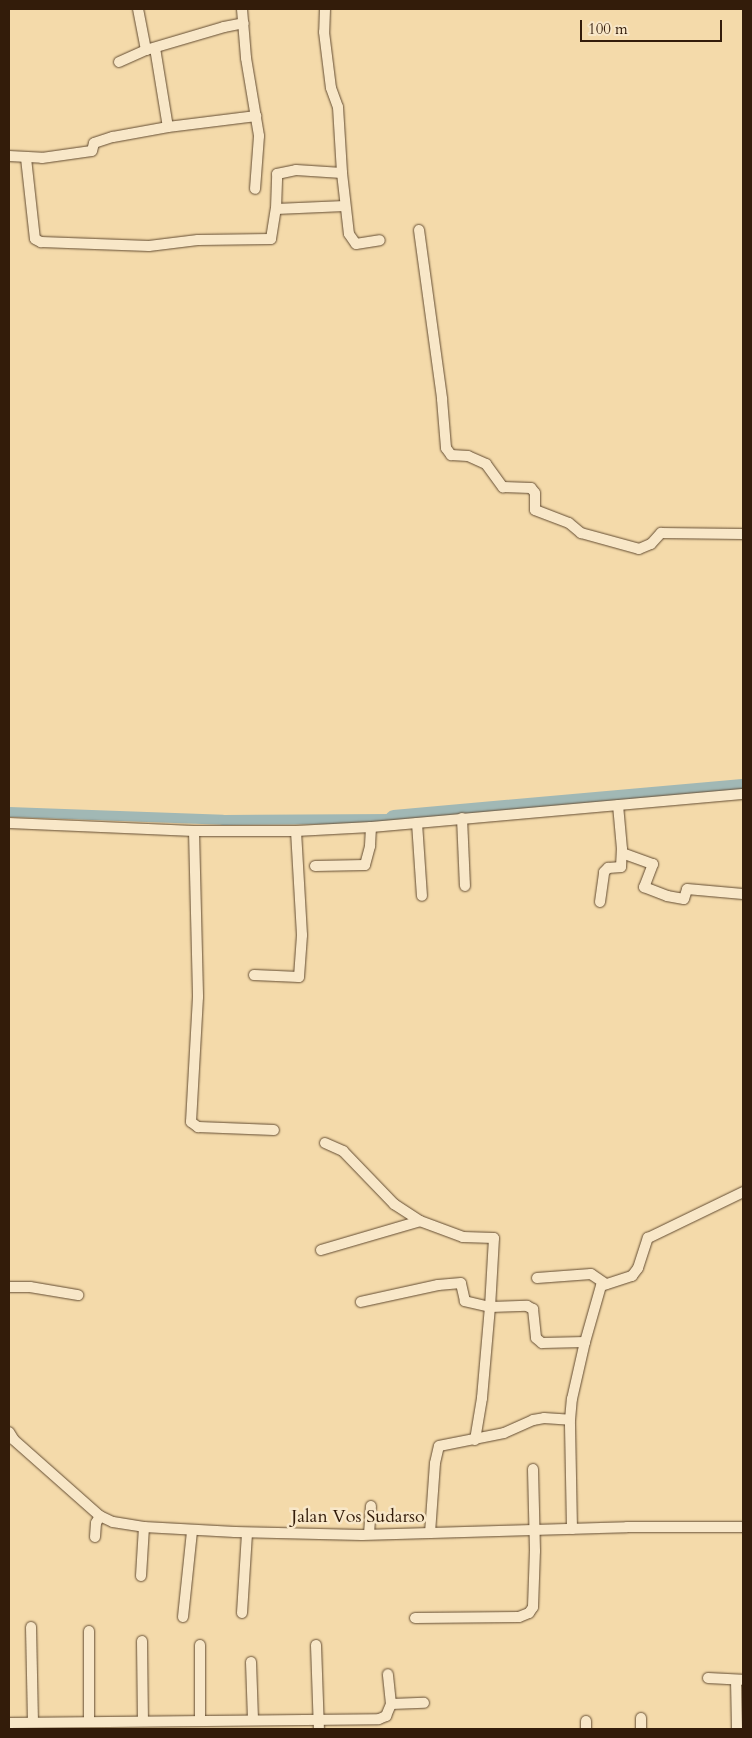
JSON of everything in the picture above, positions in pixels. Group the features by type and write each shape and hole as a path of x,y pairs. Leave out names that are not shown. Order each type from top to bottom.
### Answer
{"street":[{"path":"138,9 151,49 168,127"},
{"path":"242,9 246,58 259,136 255,189"},
{"path":"325,9 324,32 331,88 338,107 342,173 349,234 356,244 380,240"},
{"path":"119,62 151,49 224,27 244,23"},
{"path":"9,156 26,158 92,151 92,146 100,140 168,127 256,116"},
{"path":"26,158 35,239 41,242 149,246 198,240 271,239 276,209 277,174 296,170 342,173"},
{"path":"276,209 345,206"},
{"path":"419,230 442,399 446,448 452,454 468,456 486,464 504,487 531,488 535,493 535,510 569,523 581,533 606,540 639,549 652,544 661,533 743,534"},
{"path":"9,823 194,831 296,831 371,827 462,818 547,816 618,805 743,794"},
{"path":"600,902 604,872 608,868 621,866 622,853 618,805"},
{"path":"462,818 465,886"},
{"path":"417,823 422,896"},
{"path":"315,866 364,865 370,846 371,827"},
{"path":"194,831 198,997 191,1122 198,1127 274,1130"},
{"path":"254,975 299,977 302,935 296,831"},
{"path":"622,853 653,864 644,887 667,896 684,899 687,889 743,894"},
{"path":"326,1143 342,1151 394,1204 420,1221 463,1237 494,1238 490,1307 476,1440"},
{"path":"572,1529 570,1420 576,1379 601,1286 632,1276 638,1268 648,1238 743,1192"},
{"path":"322,1250 420,1221"},
{"path":"537,1278 591,1274 606,1284"},
{"path":"361,1302 438,1284 461,1283 465,1301 490,1307 527,1306 533,1310 536,1338 542,1343 585,1342"},
{"path":"9,1287 30,1287 78,1295"},
{"path":"430,1532 435,1463 439,1446 504,1433 533,1420 544,1418 570,1420"},
{"name":"Jalan Vos Sudarso","path":"9,1432 14,1440 100,1516 113,1522 144,1527 247,1533 369,1534 743,1527"},
{"path":"415,1618 519,1617 529,1613 533,1607 533,1469"},
{"path":"369,1534 371,1506"},
{"path":"95,1537 96,1523 100,1516"},
{"path":"141,1576 144,1527"},
{"path":"183,1617 192,1531"},
{"path":"242,1613 247,1533"},
{"path":"31,1627 34,1722"},
{"path":"89,1630 89,1721"},
{"path":"142,1641 143,1721"},
{"path":"200,1645 200,1720"},
{"path":"316,1645 318,1725"},
{"path":"251,1662 253,1720"},
{"path":"14,1725 34,1722 200,1720 253,1720 318,1725 379,1720 386,1716 391,1704 388,1674"},
{"path":"708,1678 740,1680 737,1729"},
{"path":"391,1704 424,1702"},
{"path":"641,1718 641,1729"}],"waterway":[{"path":"394,819 743,788"},
{"path":"9,812 223,820 394,819"}]}
